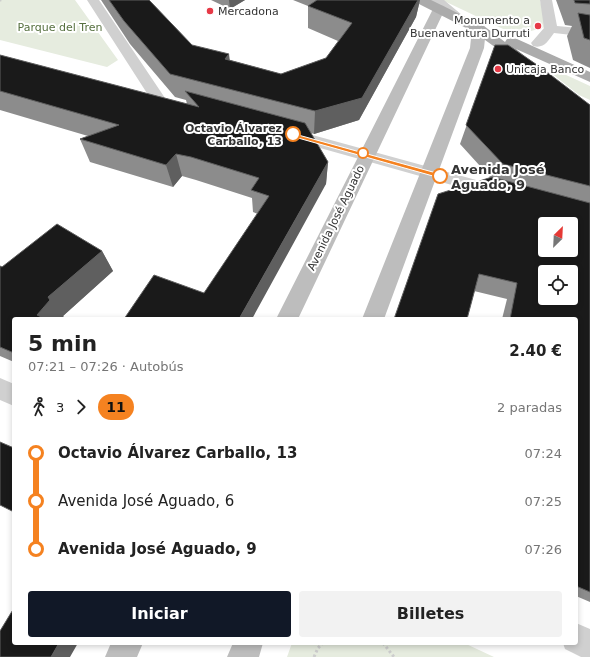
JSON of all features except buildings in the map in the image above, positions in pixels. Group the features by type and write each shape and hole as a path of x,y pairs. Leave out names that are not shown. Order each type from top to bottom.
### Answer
{"main road":[{"path":"421,0 437,5 479,29 528,49 590,78"},
{"name":"Avenida José Aguado","path":"288,317 368,155 437,5"},
{"path":"479,29 536,69"},
{"path":"374,317 477,48 479,29"},
{"path":"121,657 127,645"},
{"path":"243,657 247,645"}],"street":[{"path":"92,0 164,100 134,92"},
{"path":"544,36 546,0"},
{"path":"530,31 544,36 590,32"},
{"path":"274,129 515,196"},
{"path":"0,389 12,394"},
{"path":"578,639 590,645"}],"path":[{"path":"314,657 321,645"},
{"path":"385,645 394,657"}],"green space":[{"name":"Parque del Tren","path":"0,0 75,0 118,60 107,67 0,40"},
{"path":"442,0 540,0 546,27 516,35"},
{"path":"551,68 590,86 590,100 579,95 551,73 549,70"},
{"path":"291,645 468,645 494,657 287,657"}],"bus line":[{"name":"11","path":"293,134 440,176"}],"place":[{"name":"Mercadona","path":"210,11"},
{"name":"Monumento a Buenaventura Durruti","path":"538,26"},
{"name":"Unicaja Banco","path":"498,69"},
{"name":"Octavio Álvarez Carballo, 13","path":"293,134"},
{"name":"Avenida José Aguado, 9","path":"440,176"}]}
